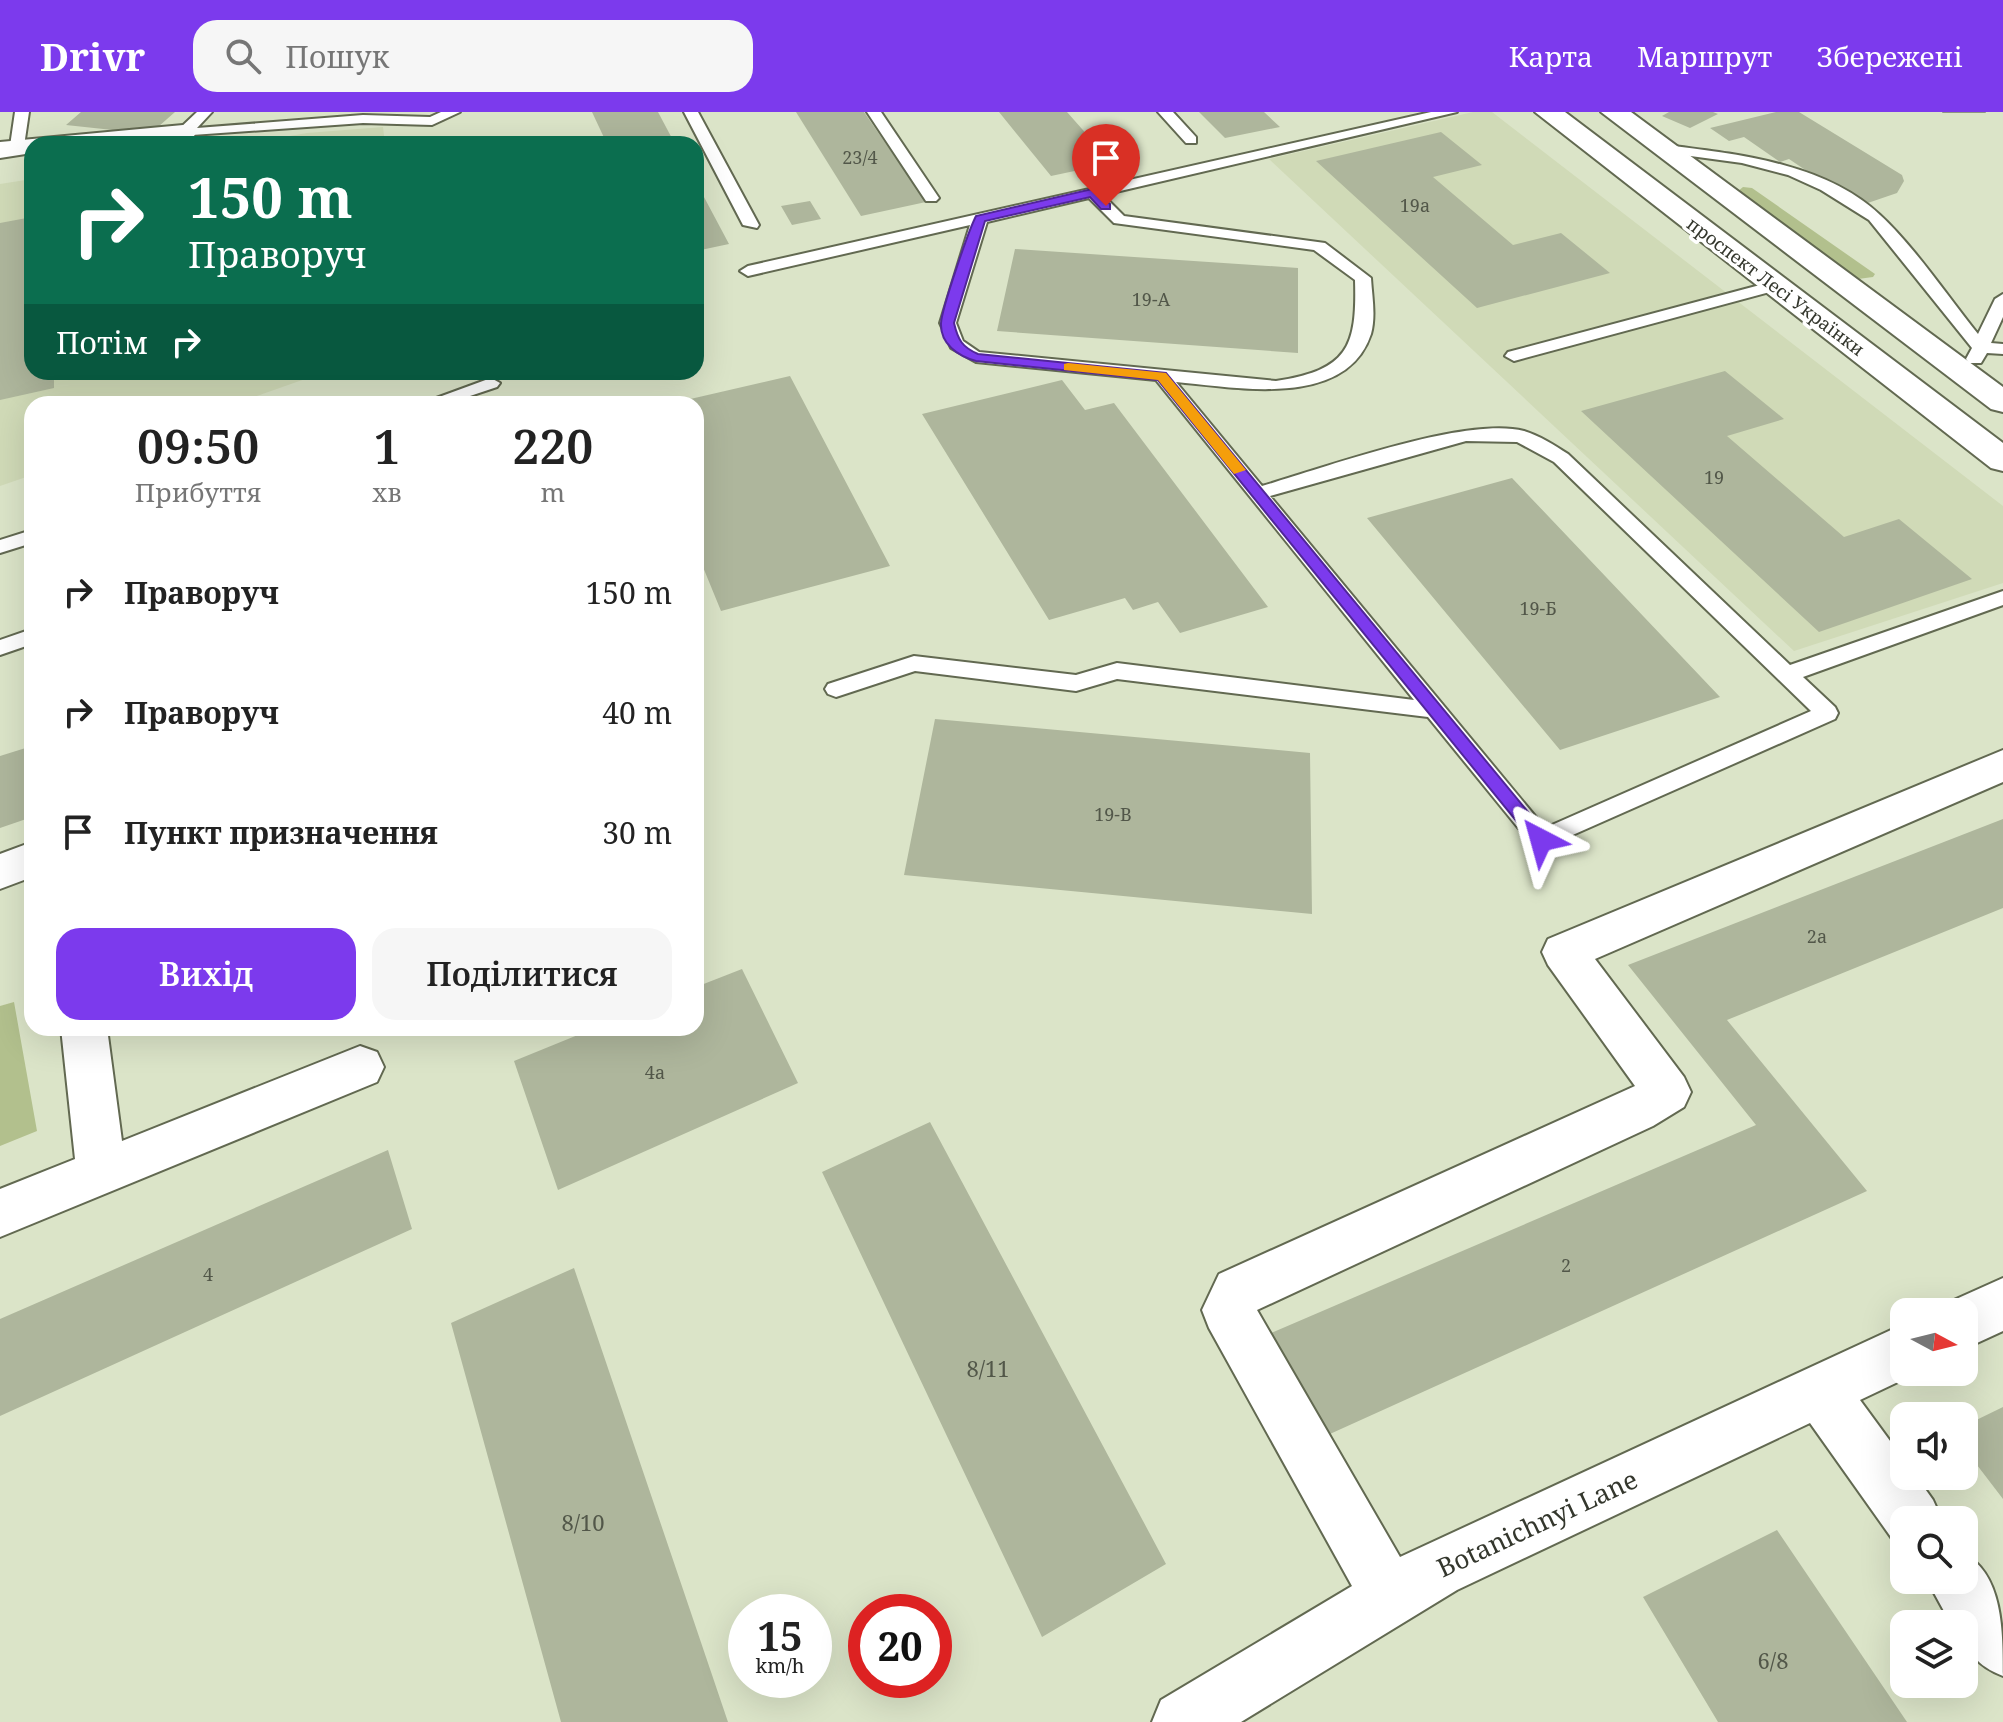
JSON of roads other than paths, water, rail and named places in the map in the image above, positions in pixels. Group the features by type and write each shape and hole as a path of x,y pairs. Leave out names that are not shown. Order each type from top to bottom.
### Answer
{"street":[{"name":"проспект Лесі Українки","path":"1548,112 2003,460"},
{"name":"проспект Лесі Українки","path":"1614,112 2003,402"},
{"path":"146,136 183,133"},
{"path":"1390,1597 1228,1310 1238,1292 1636,1111 1667,1092 1564,952 2003,765"},
{"path":"0,872 24,862"},
{"path":"85,1036 101,1172"},
{"path":"0,1213 360,1067"},
{"path":"1978,1316 2003,1304"},
{"name":"Botanichnyi Lane","path":"1183,1722 1436,1569 1890,1358"},
{"path":"1820,1390 1903,1506"},
{"path":"1966,1594 2003,1646"}],"lane":[{"path":"22,112 22,146"},
{"path":"183,133 205,112"},
{"path":"183,133 363,119 432,121 453,112"},
{"path":"691,112 704,136"},
{"path":"874,112 931,198"},
{"path":"1165,112 1191,140"},
{"path":"748,271 1450,112"},
{"path":"704,136 751,225"},
{"path":"1666,149 1742,159 1793,172 1862,209 1874,217 1980,347 2003,349"},
{"path":"980,219 948,323 951,339 961,352 976,357 1276,386 1302,383 1332,370 1351,352 1362,334 1363,278 1319,246 1119,220 1092,193"},
{"path":"1514,356 1775,286"},
{"path":"1968,376 2003,299"},
{"path":"1162,376 1257,493 1541,840 1827,713 1561,458 1542,445 1520,436 1465,435 1257,493"},
{"path":"453,396 491,383"},
{"path":"0,547 24,539"},
{"path":"1786,675 2003,598"},
{"path":"0,648 24,639"},
{"path":"836,689 914,663 1076,683 1117,671 1435,710"}],"tram line":[{"path":"1943,112 1985,112"}]}
